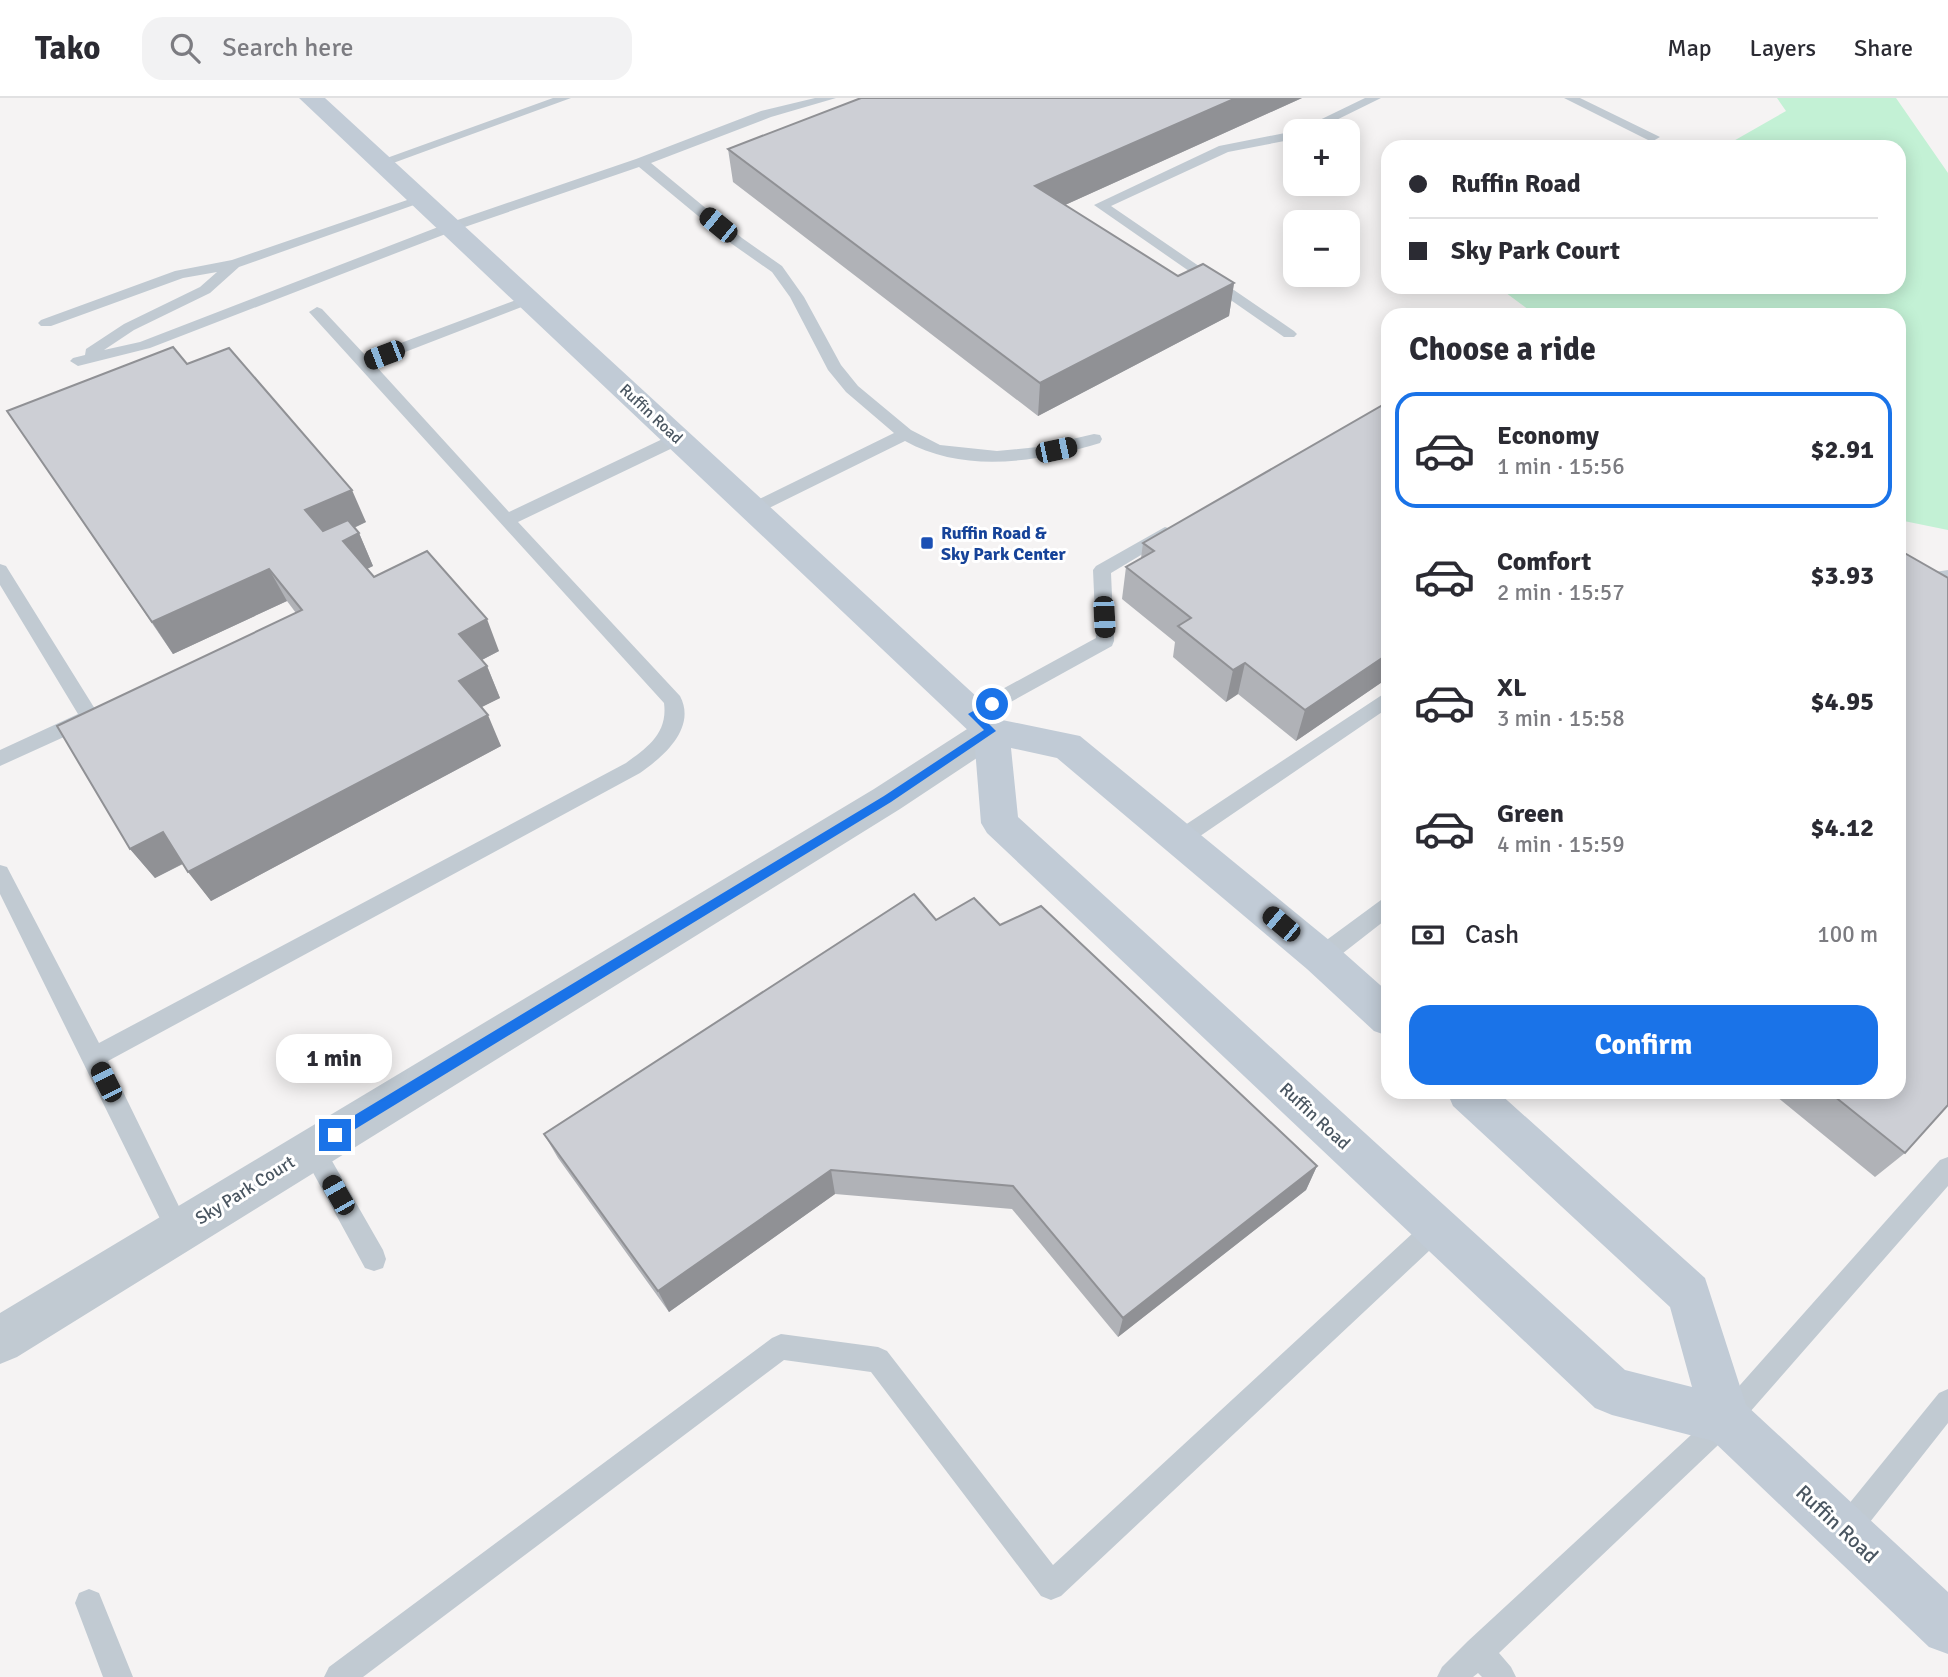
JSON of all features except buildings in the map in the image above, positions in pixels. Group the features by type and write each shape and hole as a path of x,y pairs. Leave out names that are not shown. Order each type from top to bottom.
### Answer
{"main road":[{"name":"Ruffin Road","path":"310,98 982,723 1000,823 1612,1391 1726,1420 1948,1628"},
{"path":"982,723 1067,746 1321,957 1381,1012"},
{"path":"1476,1099 1689,1294 1726,1420"}],"street":[{"name":"Sky Park Court","path":"0,1340 887,799 982,723"}],"lane":[{"path":"380,163 565,98"},
{"path":"235,264 205,290 129,327 78,361 145,345 451,227 641,162 766,114 831,98"},
{"path":"1330,119 1375,98"},
{"path":"1570,98 1653,137"},
{"path":"1283,137 1224,149 1101,205 1289,334"},
{"path":"641,162 737,241 777,269 797,297 834,367 852,389 905,434 936,450 981,455 1056,450 1094,439"},
{"path":"46,323 180,274 235,264 421,200"},
{"path":"363,363 527,300"},
{"path":"94,1057 633,768 653,755 675,722 673,701 317,312"},
{"path":"753,509 905,434"},
{"path":"508,520 677,439"},
{"path":"982,723 1105,641 1102,570 1185,522"},
{"path":"0,570 90,717 0,758"},
{"path":"1906,572 1935,578 1948,576"},
{"path":"1180,839 1381,703"},
{"path":"0,873 179,1231"},
{"path":"1321,957 1381,911"},
{"path":"312,1149 374,1259"},
{"path":"1452,1677 1726,1420 1948,1168"},
{"path":"338,1677 781,1347 878,1360 1051,1586 1436,1228"},
{"path":"1845,1531 1948,1402"},
{"path":"89,1603 118,1677"},
{"path":"1478,1651 1502,1677"}],"green space":[{"path":"1777,98 1896,98 1948,173 1948,530 1906,521 1906,308 1526,308 1508,294 1906,294 1906,140 1735,140 1786,111"}],"place":[{"name":"Ruffin Road & Sky Park Center","path":"927,543"}],"route":[{"path":"335,1135 887,799 991,731 973,714 992,704"}]}
